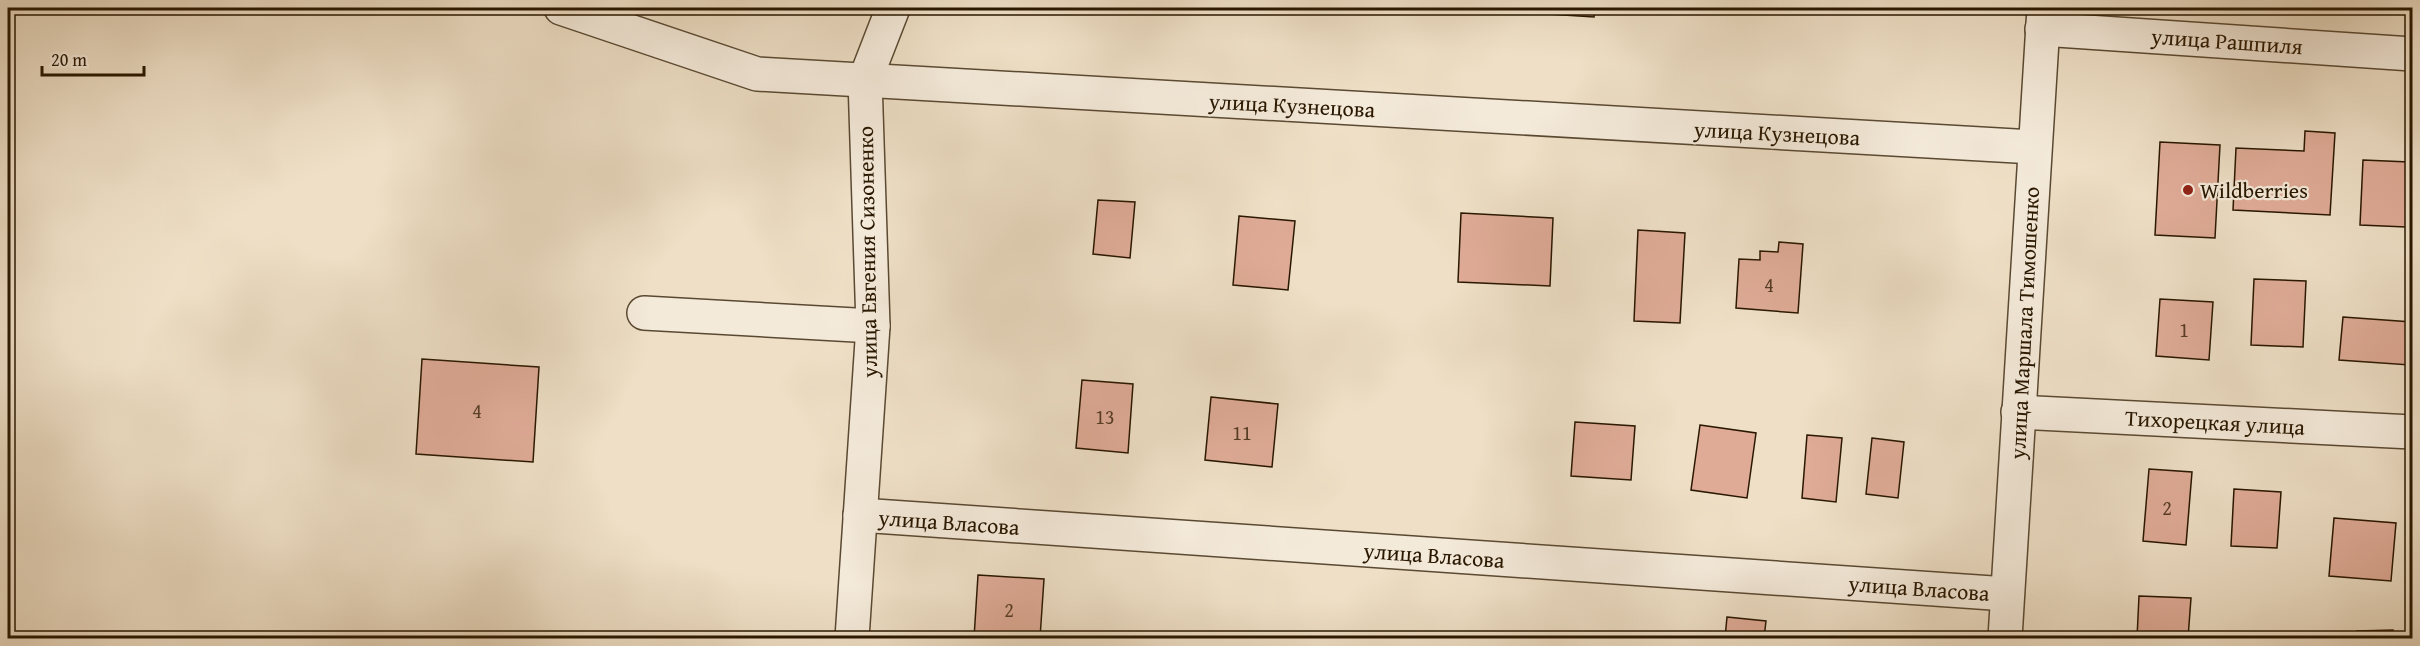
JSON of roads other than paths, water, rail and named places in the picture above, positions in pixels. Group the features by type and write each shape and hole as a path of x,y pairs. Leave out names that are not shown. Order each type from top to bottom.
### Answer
{"street":[{"name":"улица Кузнецова","path":"561,8 757,74 2034,147"},
{"path":"865,80 893,8"},
{"name":"улица Рашпиля","path":"2043,18 2412,54"},
{"name":"улица Маршала Тимошенко","path":"2005,639 2043,18"},
{"name":"улица Евгения Сизоненко","path":"852,639 873,326 865,80"},
{"path":"644,313 873,326"},
{"name":"Тихорецкая улица","path":"2018,411 2412,432"},
{"name":"улица Власова","path":"860,515 2007,594"}],"place":[{"name":"Wildberries","path":"2188,190"}]}
